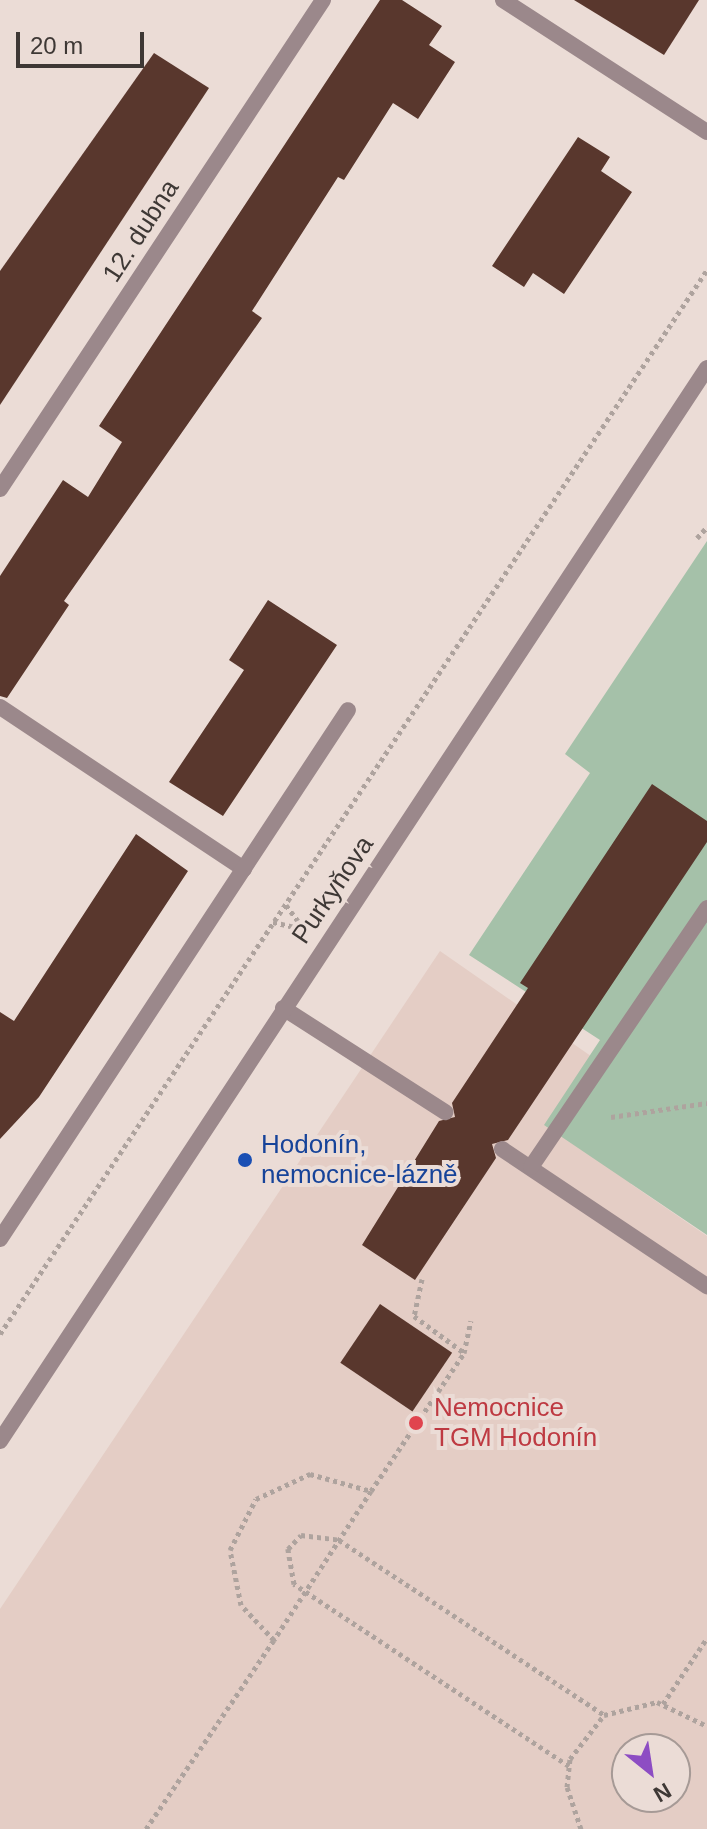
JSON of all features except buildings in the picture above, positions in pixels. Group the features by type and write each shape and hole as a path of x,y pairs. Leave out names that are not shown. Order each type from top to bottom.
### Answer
{"street":[{"name":"12. dubna","path":"0,489 323,0"},
{"path":"503,0 707,132"},
{"name":"Purkyňova","path":"0,1441 707,368"},
{"path":"0,707 244,869"},
{"path":"0,1239 348,710"},
{"path":"531,1167 707,908"},
{"path":"283,1008 445,1112"},
{"path":"502,1149 707,1286"}],"path":[{"path":"0,1334 707,270"},
{"path":"697,538 707,527"},
{"path":"273,922 305,930 285,905"},
{"path":"611,1117 707,1103"},
{"path":"422,1279 414,1316 464,1353"},
{"path":"146,1829 464,1353 471,1321"},
{"path":"274,1640 241,1605 231,1578 238,1523 256,1499 310,1474 371,1491"},
{"path":"569,1766 306,1592 286,1567 288,1549 318,1532 339,1540 604,1715"},
{"path":"663,1704 707,1638"},
{"path":"581,1829 567,1787 569,1766 583,1734 604,1715 629,1704 663,1704 707,1726"}],"shaded area":[{"name":"Nemocnice TGM Hodonín","path":"440,951 677,1116 631,1184 707,1236 707,1829 0,1829 0,1609"}],"green space":[{"path":"707,541 707,1235 544,1125 600,1040 469,955 590,773 565,754"}],"place":[{"name":"Hodonín, nemocnice-lázně","path":"245,1160"},
{"name":"Nemocnice TGM Hodonín","path":"416,1423"}]}
